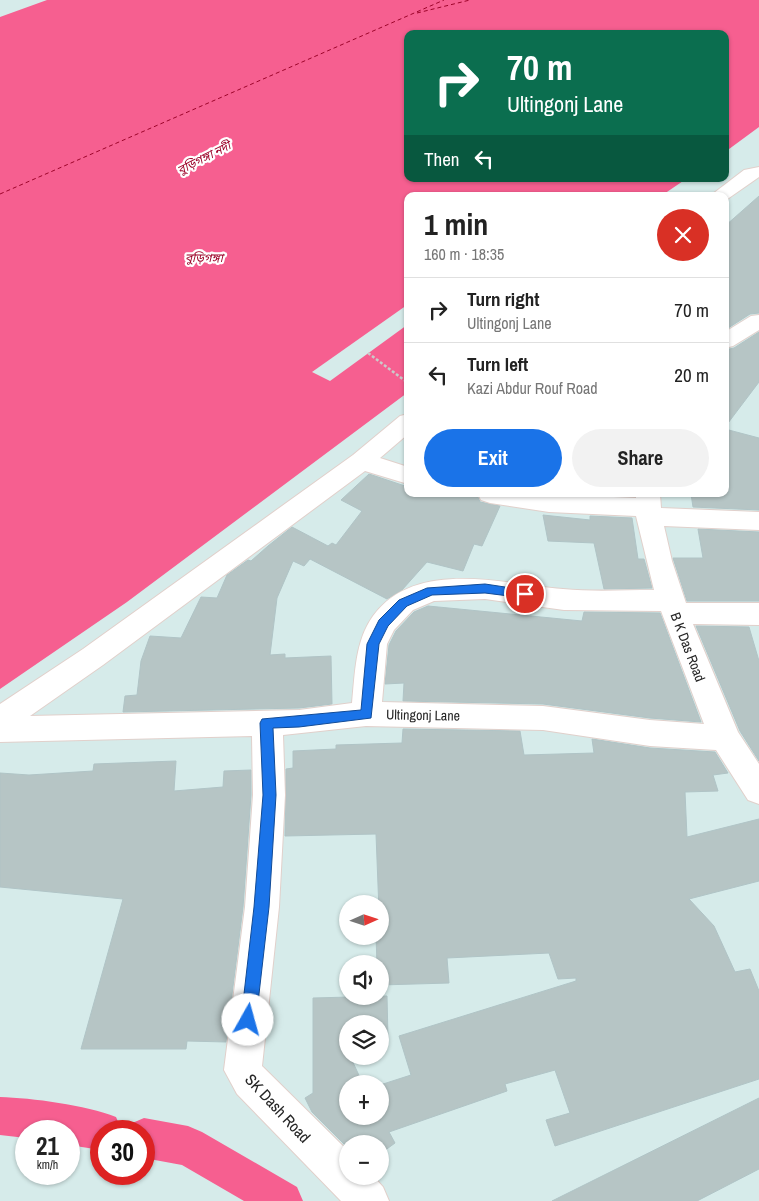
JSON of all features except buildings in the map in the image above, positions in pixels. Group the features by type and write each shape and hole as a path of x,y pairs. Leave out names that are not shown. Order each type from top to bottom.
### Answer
{"street":[{"path":"725,192 750,174 759,172"},
{"path":"729,340 759,321"},
{"path":"0,720 93,657 362,461 404,424"},
{"path":"362,461 404,475"},
{"path":"510,497 549,503 649,506 759,521"},
{"name":"B K Das Road","path":"649,506 673,607 725,738 759,790"},
{"path":"366,714 373,644 383,623 403,603 431,591 485,588 564,600 759,614"},
{"name":"Ultingonj Lane","path":"0,729 205,726 299,722 366,714 543,718 650,733 725,738"},
{"name":"SK Dash Road","path":"267,723 269,795 262,907 243,1070 250,1081 369,1201"}],"path":[{"path":"368,353 404,380"}],"water":[{"name":"বুড়িগঙ্গা","path":"47,0 759,0 759,127 729,149 729,30 404,30 404,182 682,182 667,192 404,192 404,395 127,602 0,689 0,17"}],"pier":[{"path":"404,307 404,327 330,381 312,372"}],"waterway":[{"path":"0,1116 18,1117 90,1129"},
{"path":"155,1140 188,1146 283,1201"}],"ferry route":[{"path":"0,194 444,0"},
{"path":"417,13 470,0"}],"route":[{"path":"248,1020 262,907 269,795 267,723 299,722 366,714 373,644 383,623 403,603 431,591 485,588 525,594"}],"water label":[{"name":"বুড়িগঙ্গা নদী","path":"204,158"}]}
